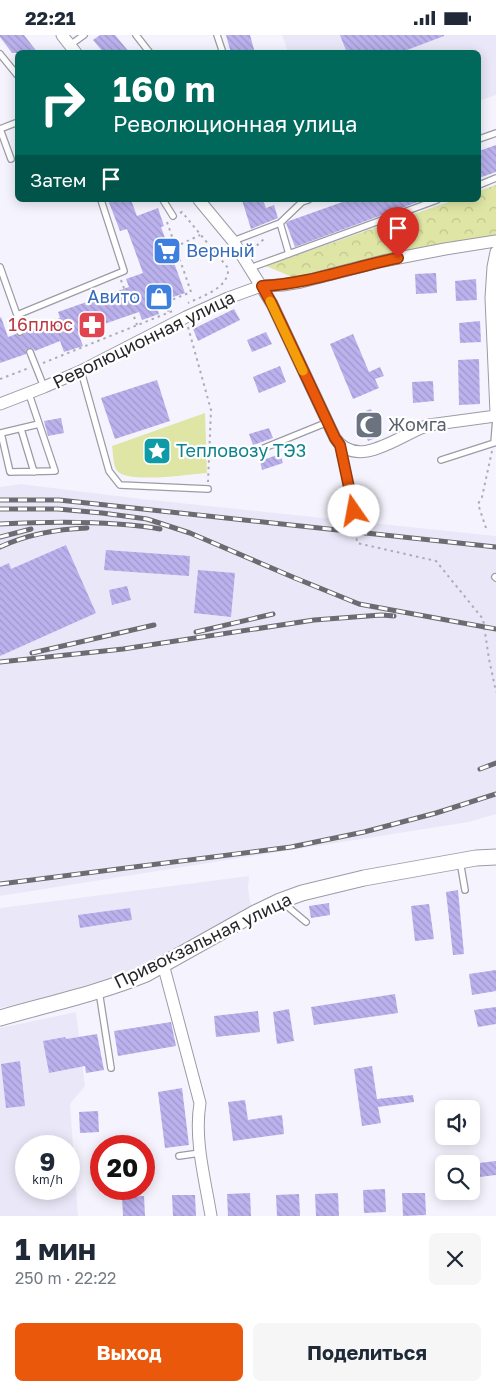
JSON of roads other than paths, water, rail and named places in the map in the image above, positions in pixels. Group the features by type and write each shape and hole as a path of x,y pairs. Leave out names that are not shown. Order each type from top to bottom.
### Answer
{"main road":[{"name":"Привокзальная улица","path":"0,1017 99,991 146,974 255,913 302,893 335,884 460,861 496,857"}],"street":[{"path":"62,35 73,49"},
{"path":"201,202 233,241 262,286 340,445 353,452 360,453 382,447 419,428 429,425 496,416 491,298 496,252"},
{"name":"Революционная улица","path":"0,404 29,394 80,371 186,317 228,298 262,286 301,282 383,261 496,241"},
{"path":"163,964 200,1103 198,1116 200,1153 211,1216"}],"lane":[{"path":"73,49 84,35"},
{"path":"136,35 148,50"},
{"path":"217,35 222,50"},
{"path":"0,54 15,72"},
{"path":"11,159 0,129 15,123"},
{"path":"481,138 496,133"},
{"path":"481,184 496,178"},
{"path":"17,315 124,271 102,202"},
{"path":"164,202 174,216"},
{"path":"233,241 280,223 302,202"},
{"path":"250,267 431,202"},
{"path":"280,223 289,254"},
{"path":"0,267 17,315 20,332"},
{"path":"30,352 44,387"},
{"path":"80,371 110,471 120,485 208,489"},
{"path":"29,394 55,471 10,472 0,433 39,424"},
{"path":"441,460 494,443 496,416"},
{"path":"258,450 328,422"},
{"path":"21,429 34,471"},
{"path":"340,445 354,511"},
{"path":"460,861 465,890"},
{"path":"280,901 306,922"},
{"path":"99,991 111,1068"},
{"path":"179,1156 200,1153"}],"railway":[{"path":"0,500 59,500 496,547"},
{"path":"0,509 58,509 147,519 190,533 359,604 496,629"},
{"path":"0,524 88,522 160,529"},
{"path":"0,547 42,533 87,528"},
{"path":"0,537 31,529"},
{"path":"196,632 273,614"},
{"path":"0,662 123,649 314,620 381,615 394,616"},
{"path":"32,653 154,625"},
{"path":"480,769 496,763"},
{"path":"0,884 291,847 364,832 436,813 496,794"}],"place":[{"name":"Верный","path":"167,251"},
{"name":"Авито","path":"159,297"},
{"name":"16плюс","path":"92,325"},
{"name":"Жомга","path":"369,425"},
{"name":"Тепловозу ТЭ3","path":"157,451"}]}
